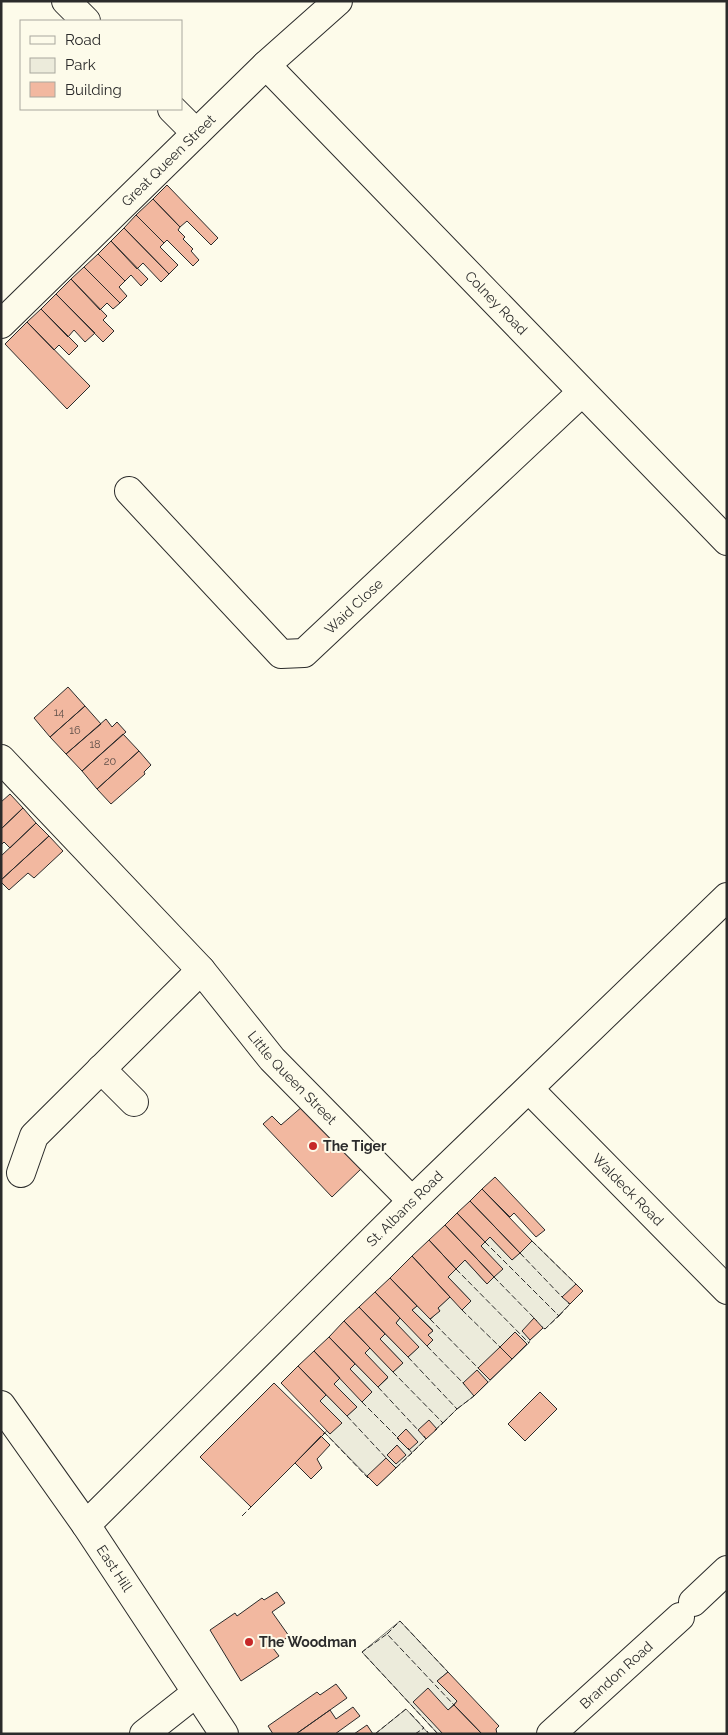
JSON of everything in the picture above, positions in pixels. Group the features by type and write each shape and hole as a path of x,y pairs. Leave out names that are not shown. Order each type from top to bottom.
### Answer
{"street":[{"path":"66,1 85,20"},
{"name":"Great Queen Street","path":"1,324 266,65 338,1"},
{"name":"Colney Road","path":"266,65 727,541"},
{"path":"173,110 196,133"},
{"name":"Waid Close","path":"129,491 281,654 304,653 582,392"},
{"name":"Little Queen Street","path":"1,759 201,970 272,1059 412,1201"},
{"name":"St. Albans Road","path":"86,1525 412,1201 727,897"},
{"path":"22,1173 34,1136 201,970"},
{"path":"101,1069 134,1102"},
{"name":"Waldeck Road","path":"529,1089 727,1290"},
{"name":"East Hill","path":"1,1404 86,1525 224,1734"},
{"name":"Brandon Road","path":"552,1734 727,1570"},
{"path":"144,1734 196,1692"}],"green space":[{"path":"490,1237 512,1260 532,1241 583,1291 377,1486 325,1433 327,1430 330,1433 320,1401 326,1395 347,1416 357,1407 334,1384 340,1378 362,1401 372,1392 350,1369 355,1364 378,1387 388,1378 365,1353 370,1348 393,1372 403,1363 380,1339 385,1334 408,1357 418,1348 396,1323 400,1318 427,1345 428,1335 433,1330 412,1310 417,1306 431,1319 439,1311 438,1308 450,1297 463,1309 471,1301 448,1277 465,1260 487,1284 502,1269 481,1246"},
{"path":"400,1621 448,1672 437,1681 457,1701 448,1710 443,1734 438,1734 362,1652"},
{"path":"406,1709 429,1734 375,1734"}],"building":[{"path":"167,185 218,238 211,245 187,221 180,227 153,199"},
{"path":"153,199 180,227 178,230 185,237 183,239 193,249 191,251 199,260 193,266 167,240 164,243 136,215"},
{"path":"136,215 164,243 160,247 178,265 169,274 124,228"},
{"path":"124,228 169,274 161,282 143,263 137,269 111,241"},
{"path":"111,241 148,279 141,286 131,275 125,281 98,254"},
{"path":"98,254 125,281 119,287 127,296 120,303 84,267"},
{"path":"84,267 120,303 113,309 107,303 100,310 71,279"},
{"path":"71,279 107,316 103,320 114,331 103,342 56,294"},
{"path":"56,294 95,333 85,342 74,330 68,337 41,309"},
{"path":"41,309 78,346 69,355 59,345 54,350 27,322"},
{"path":"27,322 90,386 67,409 5,344"},
{"path":"68,687 85,706 50,737 34,718"},
{"path":"85,706 101,724 66,754 50,737"},
{"path":"106,719 112,727 117,722 126,732 82,771 66,754"},
{"path":"123,734 139,751 97,789 82,771"},
{"path":"139,751 151,765 144,772 145,774 111,804 97,789"},
{"path":"10,794 23,808 1,829 1,802"},
{"path":"23,808 36,823 10,848 4,842 1,845 1,829"},
{"path":"36,823 49,836 1,880 1,856"},
{"path":"49,836 63,851 34,878 28,873 9,890 1,880"},
{"name":"The Tiger","path":"303,1106 362,1168 332,1197 263,1124 272,1116 281,1125"},
{"path":"495,1177 545,1230 536,1237 514,1213 510,1217 482,1189"},
{"path":"482,1189 532,1241 520,1253 470,1201"},
{"path":"470,1201 520,1253 512,1260 490,1237 485,1242 457,1213"},
{"path":"457,1213 485,1242 481,1246 503,1269 494,1277 445,1225"},
{"path":"445,1225 494,1277 487,1284 465,1260 456,1269 429,1240"},
{"path":"429,1240 456,1269 448,1277 471,1301 462,1310 412,1256"},
{"path":"412,1256 450,1297 438,1308 440,1311 430,1319 390,1278"},
{"path":"390,1278 417,1306 412,1310 433,1331 428,1335 433,1340 427,1346 375,1292"},
{"path":"576,1284 583,1291 570,1304 562,1297"},
{"path":"375,1292 400,1318 396,1323 419,1347 408,1357 359,1307"},
{"path":"359,1307 385,1334 380,1339 403,1363 393,1372 344,1321"},
{"path":"534,1318 543,1328 530,1340 522,1331"},
{"path":"344,1321 370,1348 365,1353 388,1377 378,1387 329,1337"},
{"path":"515,1332 527,1344 512,1359 500,1347"},
{"path":"329,1337 355,1364 350,1369 372,1392 362,1402 314,1351"},
{"path":"500,1347 512,1359 490,1380 478,1368"},
{"path":"314,1351 340,1378 334,1384 357,1407 347,1416 298,1366"},
{"path":"298,1366 326,1395 320,1401 342,1423 330,1434 281,1383"},
{"path":"477,1370 488,1382 474,1396 463,1383"},
{"path":"274,1383 325,1433 251,1507 200,1457"},
{"path":"540,1392 557,1409 525,1441 508,1424"},
{"path":"429,1420 437,1429 426,1439 418,1430"},
{"path":"406,1429 418,1442 409,1450 397,1438"},
{"path":"321,1436 330,1445 317,1459 322,1468 311,1479 295,1463"},
{"path":"397,1445 406,1455 396,1464 387,1455"},
{"path":"386,1458 396,1468 377,1486 367,1476"},
{"name":"The Woodman","path":"277,1592 285,1603 272,1612 289,1636 273,1648 279,1656 241,1681 210,1630 235,1613 237,1616 262,1598 264,1600"},
{"path":"448,1672 499,1726 496,1729 497,1734 482,1734 454,1705 457,1701 437,1681"},
{"path":"336,1684 347,1698 296,1734 273,1734 268,1726 317,1692 320,1695"},
{"path":"428,1688 448,1710 454,1705 482,1734 443,1734 413,1702"},
{"path":"353,1707 360,1716 335,1734 296,1734 330,1710 336,1719"},
{"path":"367,1725 373,1734 354,1734"}],"fence":[{"path":"532,1241 578,1286"},
{"path":"485,1242 559,1316 545,1329 542,1326"},
{"path":"520,1253 563,1298"},
{"path":"456,1269 529,1343"},
{"path":"494,1277 537,1321"},
{"path":"559,1316 570,1304 568,1303"},
{"path":"462,1310 500,1347"},
{"path":"430,1319 479,1369"},
{"path":"427,1346 465,1385"},
{"path":"408,1357 457,1409 443,1423"},
{"path":"393,1372 443,1423 434,1431"},
{"path":"378,1387 419,1431"},
{"path":"457,1409 473,1395"},
{"path":"362,1402 399,1439"},
{"path":"347,1416 388,1460"},
{"path":"323,1434 325,1433 368,1478"},
{"path":"408,1448 412,1453 426,1439 424,1436"},
{"path":"396,1468 412,1453"},
{"path":"242,1516 253,1505"},
{"path":"387,1634 400,1621 448,1672"},
{"path":"438,1734 362,1652 387,1634 454,1705"},
{"path":"375,1734 406,1709 408,1711"},
{"path":"410,1713 424,1728 415,1734"}],"place":[{"name":"The Tiger","path":"313,1146"},
{"name":"The Woodman","path":"249,1642"}]}
